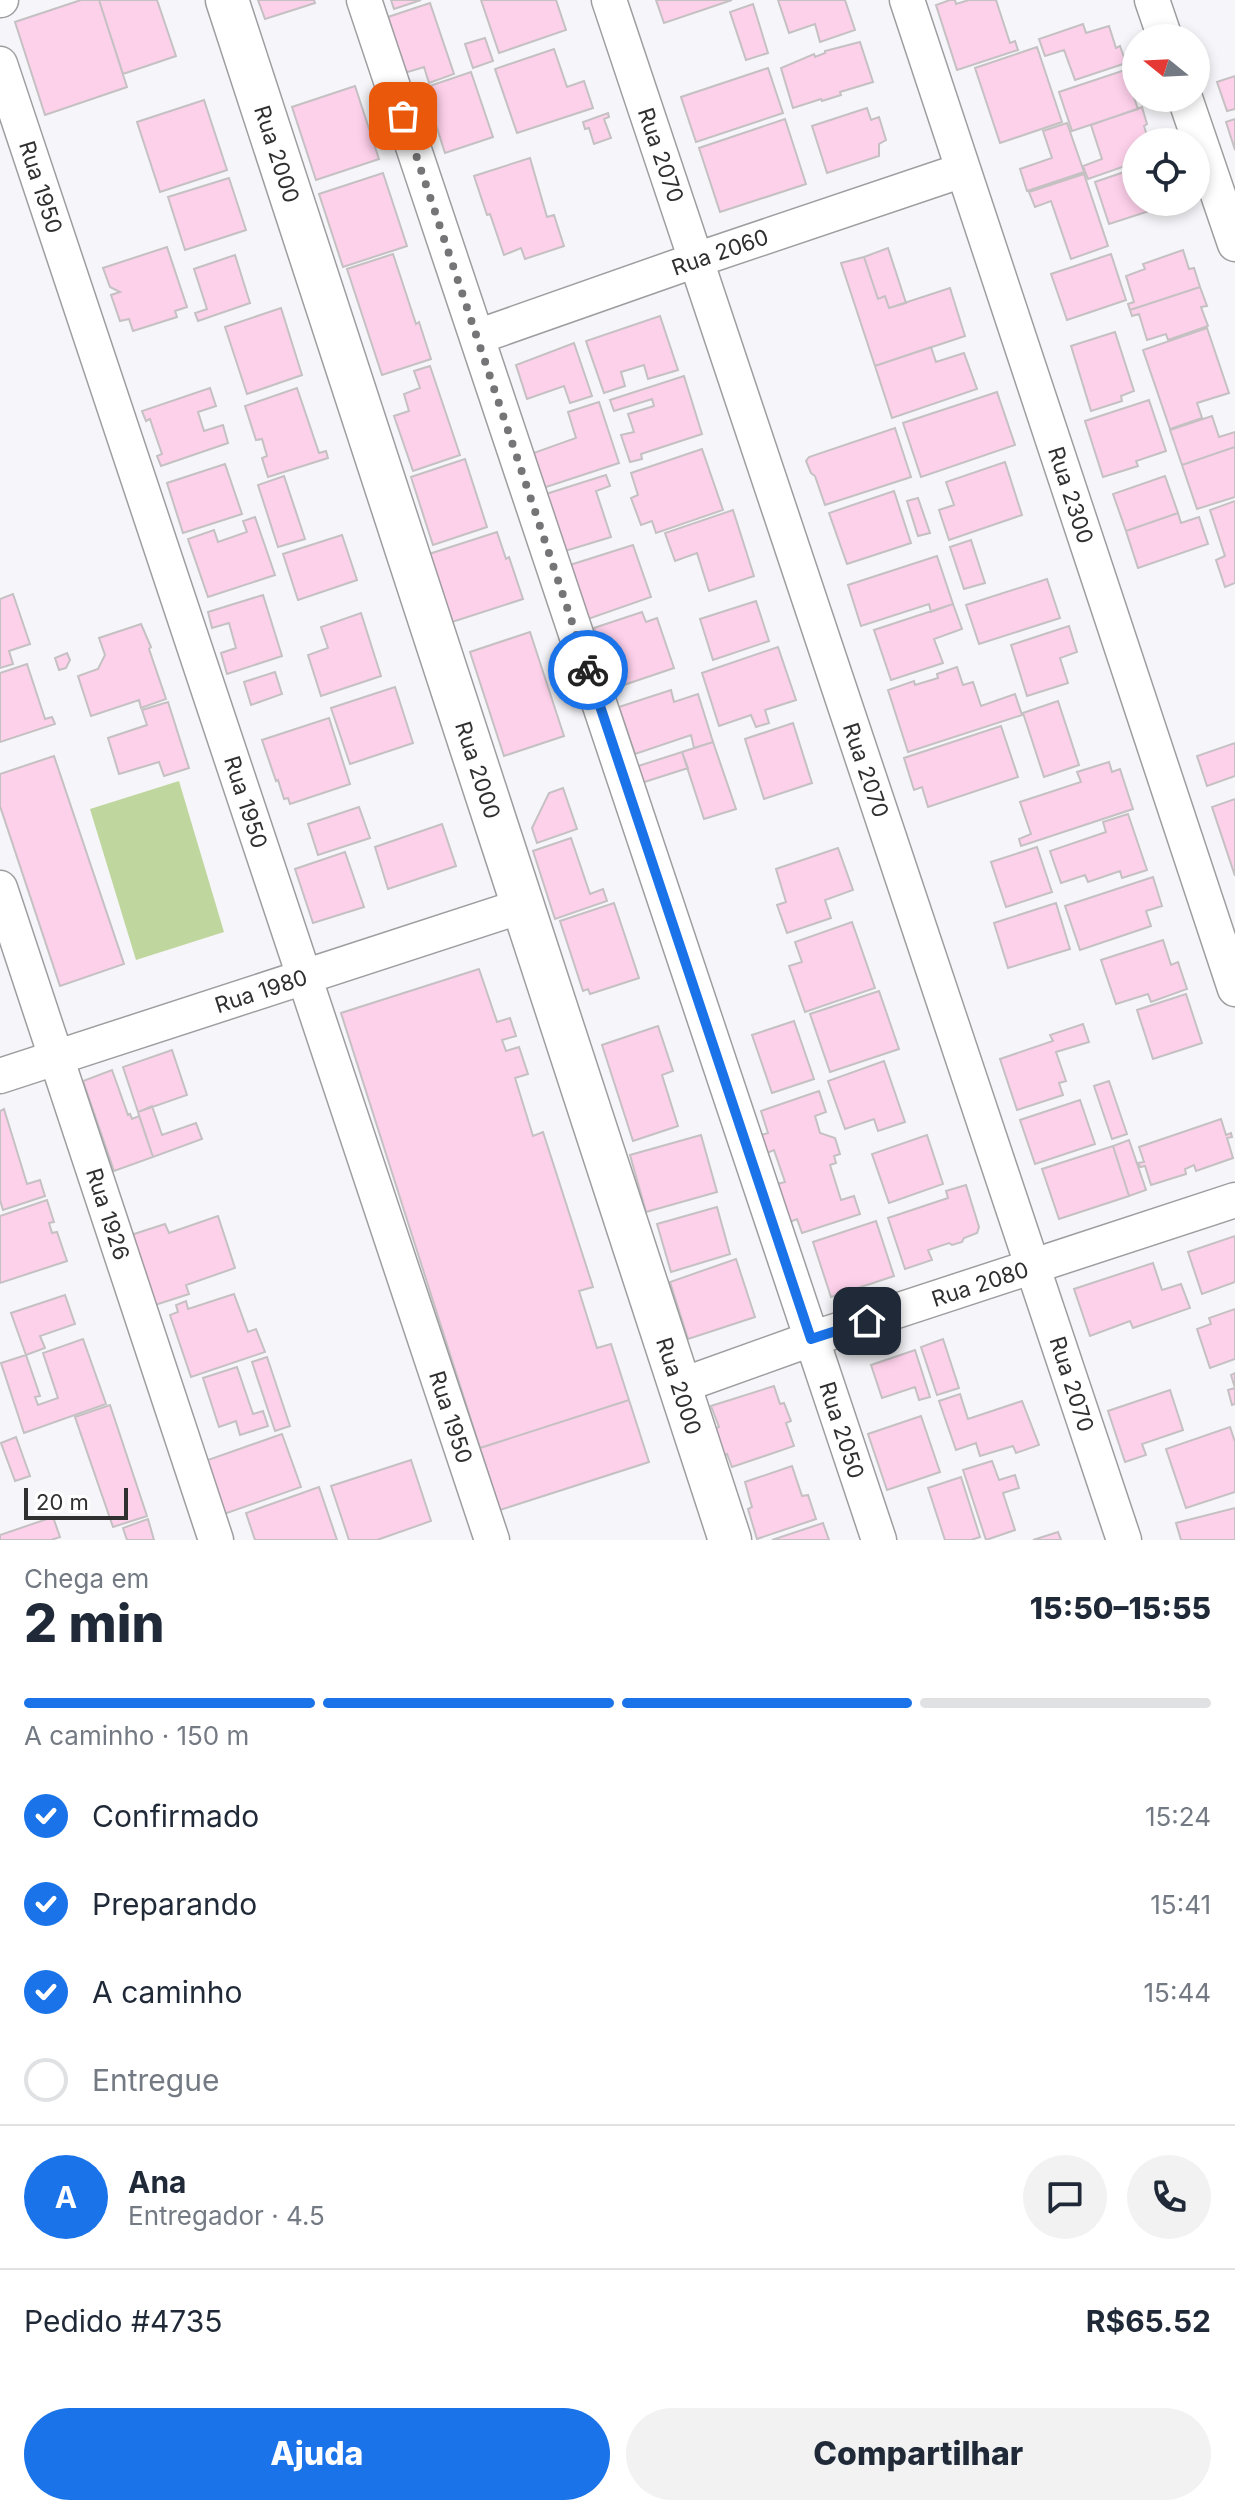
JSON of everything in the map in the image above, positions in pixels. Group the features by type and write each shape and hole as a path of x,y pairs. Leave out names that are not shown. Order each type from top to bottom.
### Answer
{"main road":[{"name":"Rua 2000","path":"227,0 730,1540"}],"street":[{"name":"Rua 2050","path":"364,0 879,1540"},
{"name":"Rua 2070","path":"609,0 1124,1540"},
{"name":"Rua 2300","path":"907,0 1235,989"},
{"path":"1152,0 1160,24"},
{"name":"Rua 1950","path":"0,64 492,1540"},
{"path":"1190,112 1235,244"},
{"name":"Rua 2060","path":"477,337 963,170"},
{"name":"Rua 1926","path":"0,888 216,1540"},
{"name":"Rua 1980","path":"0,1076 522,906"},
{"name":"Rua 2080","path":"680,1386 811,1339 1235,1200"}],"green space":[{"path":"179,781 224,932 136,960 90,809"}],"building":[{"path":"81,0 99,0 127,87 45,115 15,22"},
{"path":"99,0 157,0 176,56 123,74"},
{"path":"258,0 314,0 315,3 265,19"},
{"path":"391,0 421,0 394,9"},
{"path":"481,0 556,0 566,30 499,53"},
{"path":"656,0 732,0 664,23"},
{"path":"778,0 845,0 855,30 820,42 815,24 789,33"},
{"path":"955,0 956,4 969,0 996,0 1010,43 1015,41 1018,50 957,70 936,5"},
{"path":"430,3 454,74 429,83 424,67 408,72 402,69 385,18"},
{"path":"753,4 768,53 746,60 730,12"},
{"path":"1083,24 1086,33 1109,26 1116,48 1120,46 1122,52 1122,64 1075,80 1064,50 1045,56 1039,39"},
{"path":"485,38 493,61 473,68 465,44"},
{"path":"860,42 873,82 840,92 841,95 793,108 781,68 814,54 815,57 825,51"},
{"path":"1037,47 1062,122 1000,143 975,68"},
{"path":"554,49 567,87 584,81 593,108 517,133 495,69"},
{"path":"768,68 783,113 696,142 681,97"},
{"path":"1122,71 1122,112 1129,112 1072,131 1059,92"},
{"path":"471,72 493,137 445,153 435,122 420,127 409,93"},
{"path":"1235,76 1235,109 1227,111 1217,82"},
{"path":"355,86 379,159 316,180 292,107"},
{"path":"204,100 227,170 160,192 137,122"},
{"path":"867,108 871,120 879,117 886,140 879,144 879,156 827,173 812,126"},
{"path":"1128,112 1143,112 1147,124 1145,128 1122,128 1122,167 1088,179 1083,166 1102,159 1091,125"},
{"path":"608,113 609,117 604,119 611,138 594,144 589,128 585,129 583,122"},
{"path":"785,119 806,184 720,212 699,148"},
{"path":"1235,119 1235,150 1226,122"},
{"path":"1067,123 1084,172 1027,191 1020,169 1052,158 1043,131"},
{"path":"530,158 547,217 554,215 564,246 525,259 521,248 504,255 474,176"},
{"path":"383,173 407,246 343,267 319,194"},
{"path":"1122,173 1122,216 1134,216 1109,224 1095,182"},
{"path":"1084,174 1108,246 1071,259 1051,201 1035,207 1029,192"},
{"path":"229,178 246,230 185,250 168,197"},
{"path":"167,247 187,307 175,311 177,317 133,331 129,319 120,321 111,295 120,292 110,287 103,268"},
{"path":"888,248 906,303 889,308 885,296 878,299 864,257"},
{"path":"1183,250 1189,269 1194,268 1200,287 1130,310 1128,304 1134,302 1126,276 1145,269 1143,264"},
{"path":"393,254 431,359 382,375 347,269"},
{"path":"1111,254 1126,300 1067,320 1051,274"},
{"path":"235,255 250,303 198,321 195,313 207,309 194,269"},
{"path":"864,257 878,299 885,296 889,308 950,288 965,336 875,366 841,263"},
{"path":"1200,287 1207,306 1201,307 1208,326 1168,340 1166,334 1147,340 1139,314 1132,316 1130,310"},
{"path":"281,308 302,375 247,394 225,327"},
{"path":"660,316 678,370 648,379 644,365 621,372 625,386 604,393 586,341"},
{"path":"1207,328 1229,393 1197,403 1202,418 1170,429 1143,350"},
{"path":"1115,332 1134,391 1121,396 1122,401 1091,411 1071,346"},
{"path":"574,343 592,396 570,403 564,386 527,399 516,365"},
{"path":"931,347 936,362 964,353 977,389 892,418 875,366"},
{"path":"430,366 460,455 413,471 394,416 409,411 404,394 420,388 414,371"},
{"path":"684,376 702,434 641,454 642,459 630,462 621,435 634,432 628,414 654,406 652,399 614,411 610,400"},
{"path":"210,388 216,406 198,412 204,431 223,425 228,443 161,466 157,456 162,454 150,419 146,421 142,411"},
{"path":"297,388 319,453 326,451 328,458 268,477 262,458 267,456 262,439 256,440 245,406"},
{"path":"997,392 1015,445 921,477 903,423"},
{"path":"1149,400 1166,451 1136,461 1138,466 1103,477 1085,421"},
{"path":"599,402 619,463 540,489 528,455 576,438 568,412"},
{"path":"1212,416 1219,437 1235,432 1235,447 1182,465 1170,430"},
{"path":"895,428 911,477 825,505 806,461 809,457"},
{"path":"1235,447 1235,497 1197,509 1182,465"},
{"path":"702,449 723,510 656,533 652,521 641,525 631,498 638,495 631,473"},
{"path":"465,459 487,527 433,545 411,477"},
{"path":"1005,462 1022,515 949,540 939,510 954,505 946,482"},
{"path":"225,464 242,514 183,533 167,483"},
{"path":"606,475 610,486 596,491 611,537 565,551 546,494"},
{"path":"284,476 305,539 278,547 258,485"},
{"path":"1165,476 1178,513 1126,531 1113,494"},
{"path":"894,491 911,543 847,564 829,513"},
{"path":"918,498 930,533 918,536 907,501"},
{"path":"1235,501 1235,583 1225,587 1216,560 1225,556 1210,510"},
{"path":"733,510 754,576 709,591 697,553 675,561 665,533"},
{"path":"1178,513 1181,523 1199,517 1208,544 1138,568 1126,531"},
{"path":"255,517 275,575 208,597 188,539 214,530 218,542 247,532 243,521"},
{"path":"497,532 523,599 452,622 429,554"},
{"path":"342,535 357,580 298,600 283,554"},
{"path":"971,540 985,583 964,589 950,547"},
{"path":"633,545 651,597 588,619 570,565"},
{"path":"937,556 953,604 931,612 929,604 861,626 848,585"},
{"path":"1047,579 1060,618 979,644 966,605"},
{"path":"13,594 30,644 9,651 13,664 0,668 0,599"},
{"path":"263,595 282,656 227,674 221,653 236,648 229,623 212,628 208,612"},
{"path":"756,601 769,641 713,660 700,619"},
{"path":"953,604 962,629 934,639 943,663 891,680 874,630"},
{"path":"642,612 646,622 657,618 674,668 615,688 594,628"},
{"path":"361,613 381,676 321,696 308,655 328,648 321,627"},
{"path":"141,624 166,699 141,708 139,700 91,716 78,676 98,669 105,655 99,638"},
{"path":"1069,626 1077,652 1060,658 1068,683 1027,696 1011,645"},
{"path":"530,632 564,736 504,756 470,652"},
{"path":"778,647 796,700 765,710 769,723 756,727 751,715 719,726 702,673"},
{"path":"67,653 70,660 66,668 59,670 55,658"},
{"path":"27,664 45,719 52,717 55,724 0,742 0,673"},
{"path":"957,667 963,685 973,682 981,706 1015,694 1022,715 908,752 888,690 914,681 915,685 938,678 937,674"},
{"path":"275,672 282,694 251,705 244,682"},
{"path":"395,687 413,743 350,764 331,708"},
{"path":"671,690 674,702 698,694 713,742 694,748 691,735 635,754 619,707"},
{"path":"1058,701 1079,765 1044,777 1023,713"},
{"path":"168,702 189,768 164,776 159,762 119,774 108,738 147,725 142,710"},
{"path":"329,718 350,784 290,804 288,798 284,799 276,781 262,740"},
{"path":"793,723 812,783 764,799 745,739"},
{"path":"1001,726 1018,777 928,807 922,787 914,790 904,758"},
{"path":"713,742 736,809 704,819 682,752"},
{"path":"1235,743 1235,776 1207,786 1197,756"},
{"path":"682,752 688,768 635,785 629,769"},
{"path":"54,756 124,964 60,986 0,806 0,774"},
{"path":"1109,762 1112,772 1120,769 1133,809 1021,846 1019,839 1031,834 1020,802 1081,782 1077,772"},
{"path":"563,788 577,829 537,843 532,828 549,793"},
{"path":"1235,799 1235,876 1212,807"},
{"path":"359,807 370,838 318,855 308,824"},
{"path":"1128,814 1147,870 1122,878 1120,871 1088,882 1085,875 1061,883 1050,851 1106,832 1103,822"},
{"path":"442,824 456,866 388,889 375,847"},
{"path":"571,838 590,894 603,889 607,901 555,919 533,851"},
{"path":"1037,847 1052,892 1006,907 991,862"},
{"path":"838,848 853,890 825,900 831,918 787,933 777,905 786,902 776,869"},
{"path":"345,852 364,907 313,923 295,869"},
{"path":"1153,877 1162,906 1146,911 1151,926 1080,950 1065,906"},
{"path":"614,903 639,978 590,994 588,989 583,991 560,921"},
{"path":"1056,903 1070,949 1008,968 994,923"},
{"path":"852,922 875,988 805,1012 789,966 802,962 795,942"},
{"path":"1163,940 1171,965 1178,962 1187,989 1151,1002 1148,994 1116,1004 1101,960"},
{"path":"479,969 497,1022 510,1018 516,1036 502,1040 506,1051 519,1047 528,1074 515,1078 533,1136 543,1132 593,1287 579,1291 597,1348 611,1344 629,1400 480,1448 341,1013"},
{"path":"879,991 899,1049 830,1072 810,1014"},
{"path":"1186,994 1202,1043 1153,1059 1137,1010"},
{"path":"794,1021 814,1079 772,1093 752,1035"},
{"path":"1083,1024 1089,1042 1056,1052 1066,1081 1059,1083 1063,1095 1017,1110 1000,1059 1053,1041 1050,1035"},
{"path":"658,1026 673,1071 662,1075 678,1126 633,1141 602,1045"},
{"path":"172,1050 187,1095 138,1112 123,1067"},
{"path":"884,1061 905,1122 878,1131 874,1119 845,1129 828,1081"},
{"path":"112,1070 128,1115 132,1119 139,1116 153,1157 114,1171 83,1081"},
{"path":"1109,1081 1127,1134 1112,1139 1094,1086"},
{"path":"819,1091 826,1112 815,1116 820,1133 835,1138 840,1154 834,1156 836,1163 830,1165 841,1200 854,1196 860,1214 802,1233 797,1219 790,1222 777,1184 785,1182 774,1150 767,1153 761,1135 768,1133 761,1111"},
{"path":"1080,1100 1095,1144 1035,1164 1020,1120"},
{"path":"152,1106 162,1135 196,1123 202,1139 153,1157 138,1112"},
{"path":"4,1109 27,1184 40,1180 45,1196 3,1210 0,1200 0,1111"},
{"path":"1221,1119 1226,1135 1231,1133 1232,1137 1227,1138 1233,1158 1196,1171 1194,1165 1185,1169 1186,1174 1151,1185 1145,1166 1140,1167 1138,1163 1144,1162 1139,1147"},
{"path":"701,1135 717,1192 646,1212 630,1155"},
{"path":"927,1135 943,1184 889,1203 872,1154"},
{"path":"1129,1140 1146,1190 1129,1196 1113,1146"},
{"path":"1113,1146 1129,1196 1059,1219 1042,1169"},
{"path":"966,1185 979,1227 977,1233 964,1238 962,1242 928,1250 932,1260 905,1269 888,1218 948,1198 946,1191"},
{"path":"47,1200 54,1222 49,1223 52,1233 57,1232 67,1261 0,1283 0,1216"},
{"path":"717,1207 730,1254 671,1272 657,1224"},
{"path":"218,1216 235,1268 186,1285 189,1294 155,1305 131,1235 165,1224 169,1233"},
{"path":"876,1221 894,1276 831,1297 813,1242"},
{"path":"1235,1236 1235,1282 1202,1294 1188,1252"},
{"path":"736,1259 755,1317 688,1339 670,1282"},
{"path":"1153,1263 1162,1290 1181,1284 1190,1308 1133,1328 1130,1321 1090,1336 1074,1289"},
{"path":"234,1294 248,1332 256,1329 265,1352 191,1377 170,1315 178,1312 176,1305 186,1301 188,1309"},
{"path":"65,1295 75,1324 40,1336 45,1348 26,1355 11,1313"},
{"path":"1235,1309 1235,1359 1210,1368 1197,1329 1211,1324 1209,1318"},
{"path":"83,1339 106,1404 24,1433 1,1363 26,1355 40,1396 35,1397 38,1405 58,1398 43,1353"},
{"path":"943,1339 959,1388 937,1395 921,1347"},
{"path":"915,1350 930,1397 919,1400 915,1387 882,1398 871,1365"},
{"path":"267,1357 290,1426 275,1431 252,1362"},
{"path":"237,1367 253,1414 263,1411 268,1426 240,1435 236,1421 219,1427 203,1378"},
{"path":"774,1386 780,1404 784,1403 791,1421 786,1423 794,1446 732,1467 727,1454 723,1456 714,1429 719,1427 711,1406"},
{"path":"1235,1388 1235,1404 1232,1405 1228,1390"},
{"path":"1170,1390 1183,1430 1142,1444 1146,1455 1125,1462 1108,1411"},
{"path":"960,1394 968,1419 1022,1401 1039,1445 1016,1453 1013,1446 980,1456 976,1443 956,1450 939,1401"},
{"path":"629,1400 649,1462 500,1510 480,1448"},
{"path":"110,1405 147,1516 113,1527 75,1417"},
{"path":"921,1416 940,1472 887,1490 868,1434"},
{"path":"1230,1427 1235,1442 1235,1492 1186,1508 1166,1449"},
{"path":"282,1434 301,1487 224,1514 205,1461"},
{"path":"16,1437 30,1476 15,1481 1,1443"},
{"path":"411,1460 431,1521 377,1540 349,1540 331,1486"},
{"path":"992,1461 999,1480 1015,1475 1019,1488 1003,1493 1015,1530 986,1540 963,1470"},
{"path":"792,1466 802,1496 808,1495 816,1519 757,1539 748,1509 752,1507 745,1482"},
{"path":"961,1477 980,1537 945,1540 928,1488"},
{"path":"319,1487 337,1540 255,1540 246,1513"},
{"path":"1235,1508 1235,1540 1181,1540 1176,1523"},
{"path":"53,1517 60,1537 51,1540 0,1540 0,1535"},
{"path":"148,1519 154,1540 127,1540 123,1528"},
{"path":"823,1523 829,1540 772,1540"},
{"path":"1058,1532 1061,1540 1033,1540"}],"way so far":[{"path":"403,116 588,670"}],"route":[{"path":"588,670 811,1339 867,1321"}]}
